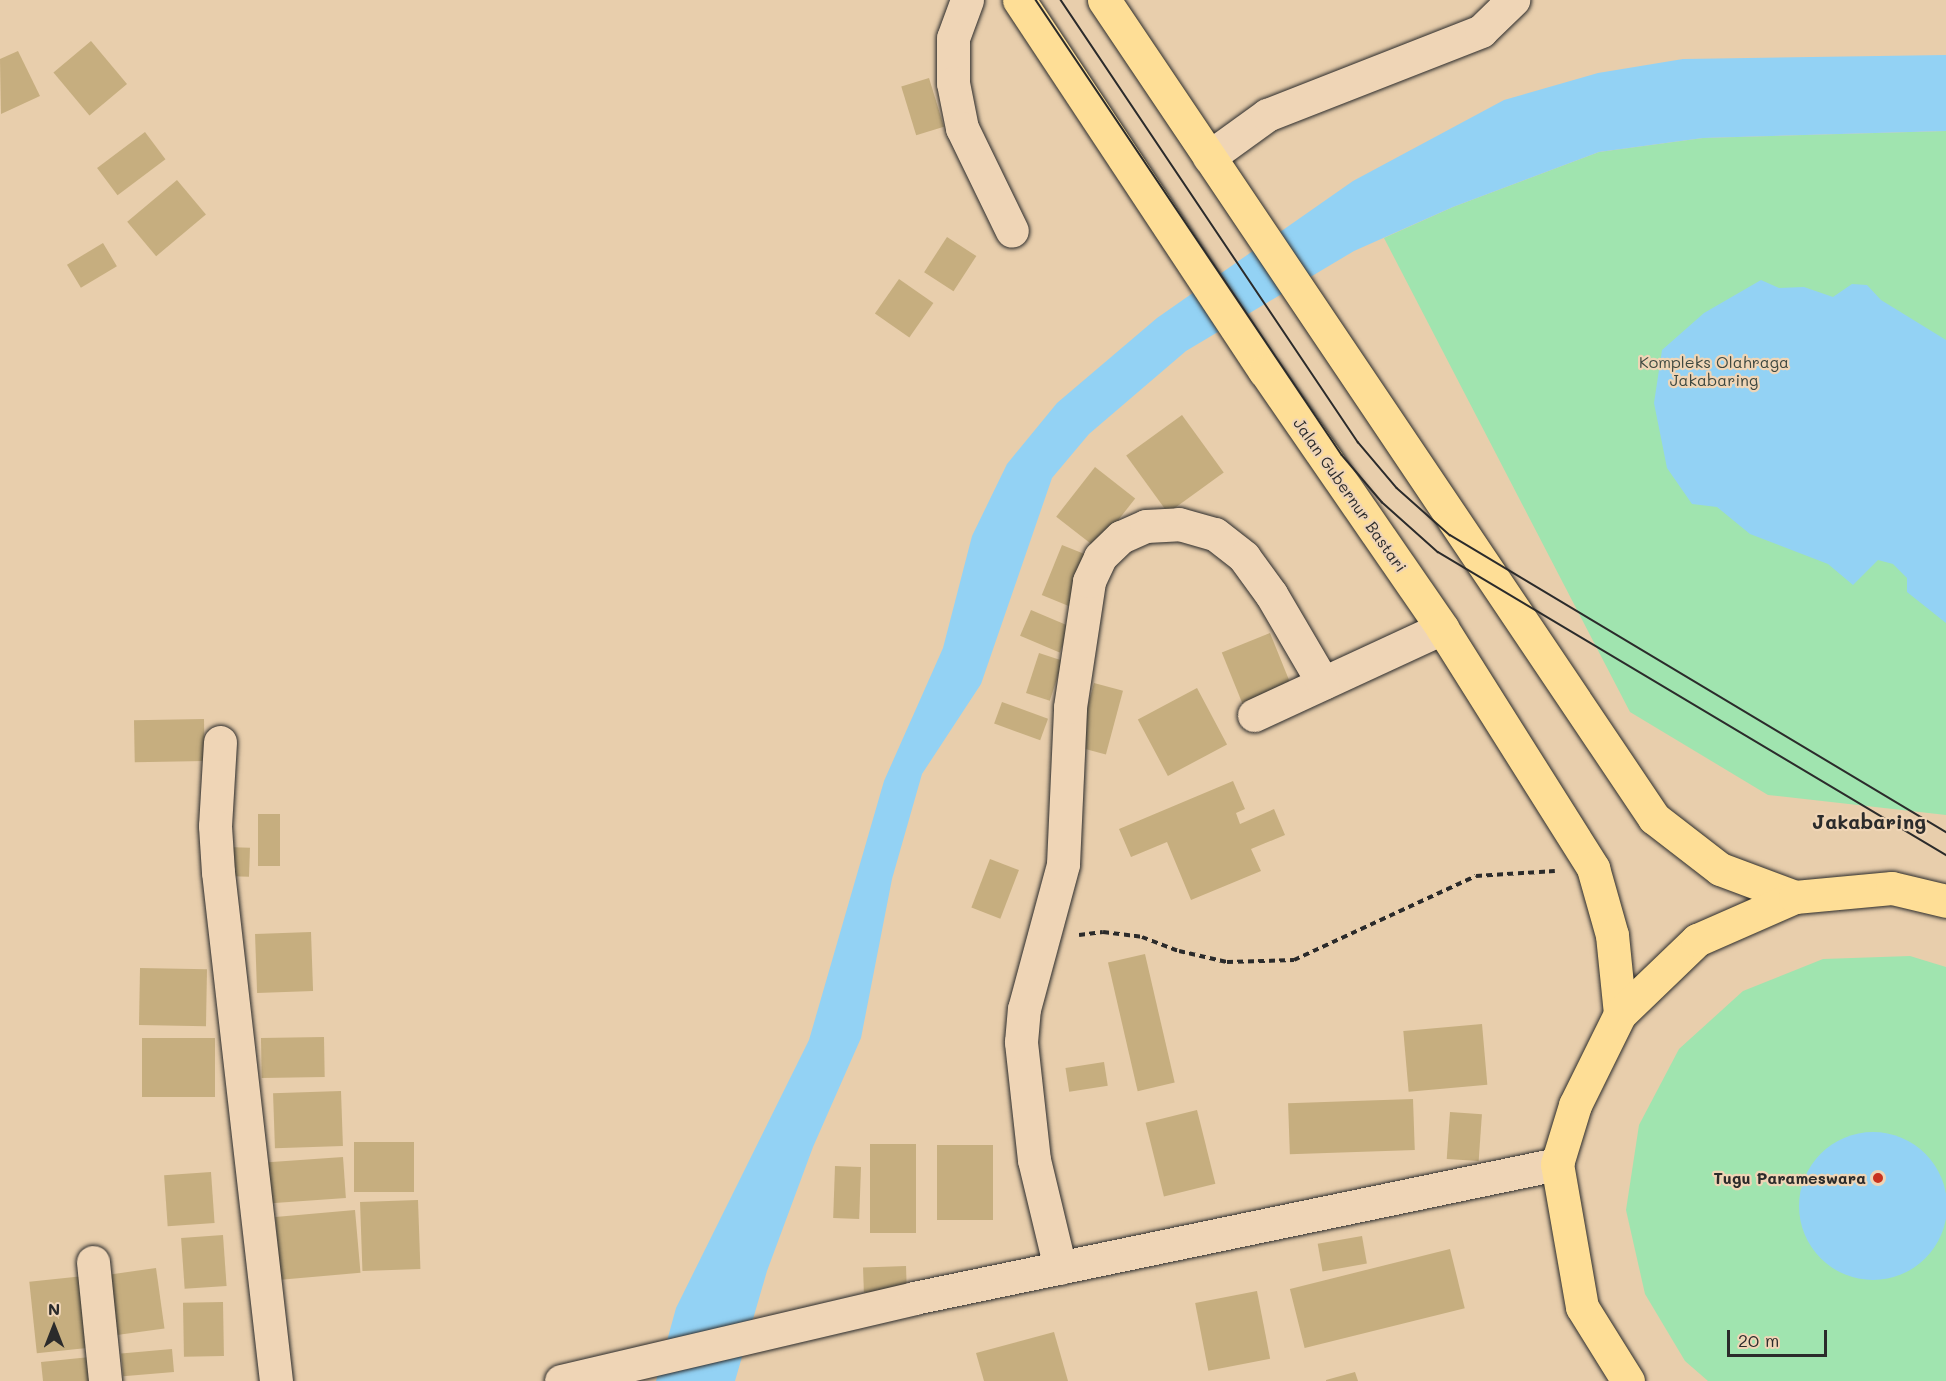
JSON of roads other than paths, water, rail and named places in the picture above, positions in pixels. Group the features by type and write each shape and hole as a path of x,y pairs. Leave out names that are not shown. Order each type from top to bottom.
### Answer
{"highway":[{"name":"Jalan Gubernur Bastari","path":"1019,0 1265,371 1442,628 1593,868 1612,935 1620,1014"},
{"path":"1104,0 1309,301 1654,818 1720,869 1795,897"},
{"path":"1628,1381 1582,1307 1557,1164 1575,1106 1620,1014 1697,940 1795,897 1892,888 1946,901"}],"street":[{"path":"967,0 953,38 953,83 962,128 1012,231"},
{"path":"1209,157 1267,115 1481,31 1513,0"},
{"path":"1059,1268 1034,1160 1021,1042 1024,1009 1064,864 1070,706 1089,581 1100,557 1121,537 1146,526 1179,524 1215,534 1244,557 1271,594 1323,682"},
{"path":"1254,715 1442,628"},
{"path":"220,742 215,826 218,873 276,1381"},
{"path":"561,1381 1059,1268 1557,1164"},
{"path":"93,1262 105,1381"}],"water":[{"path":"1946,55 1946,131 1703,138 1599,152 1453,207 1354,251 1186,351 1089,434 1052,478 981,684 922,774 892,879 861,1038 813,1147 767,1271 735,1381 656,1381 676,1308 809,1040 884,781 943,648 972,536 1007,464 1057,403 1157,318 1353,181 1504,100 1598,73 1683,59"},
{"path":"1761,280 1779,288 1804,287 1833,297 1852,284 1867,285 1881,300 1946,340 1946,623 1907,592 1907,578 1893,564 1878,560 1853,585 1828,564 1750,534 1717,507 1692,504 1667,468 1654,403 1662,350 1704,313"},
{"path":"1873,1132 1901,1138 1925,1154 1941,1178 1947,1206 1941,1234 1925,1258 1901,1274 1873,1280 1845,1274 1821,1258 1805,1234 1799,1206 1805,1178 1821,1154 1845,1138"}],"tram line":[{"path":"1036,0 1342,455 1382,502 1438,552 1946,855"},
{"path":"1061,0 1358,442 1397,488 1450,535 1946,832"}],"place":[{"name":"Tugu Parameswara","path":"1878,1178"}],"district":[{"name":"Jakabaring","path":"1869,821"}],"park label":[{"name":"Kompleks Olahraga Jakabaring","path":"1714,371"}]}
